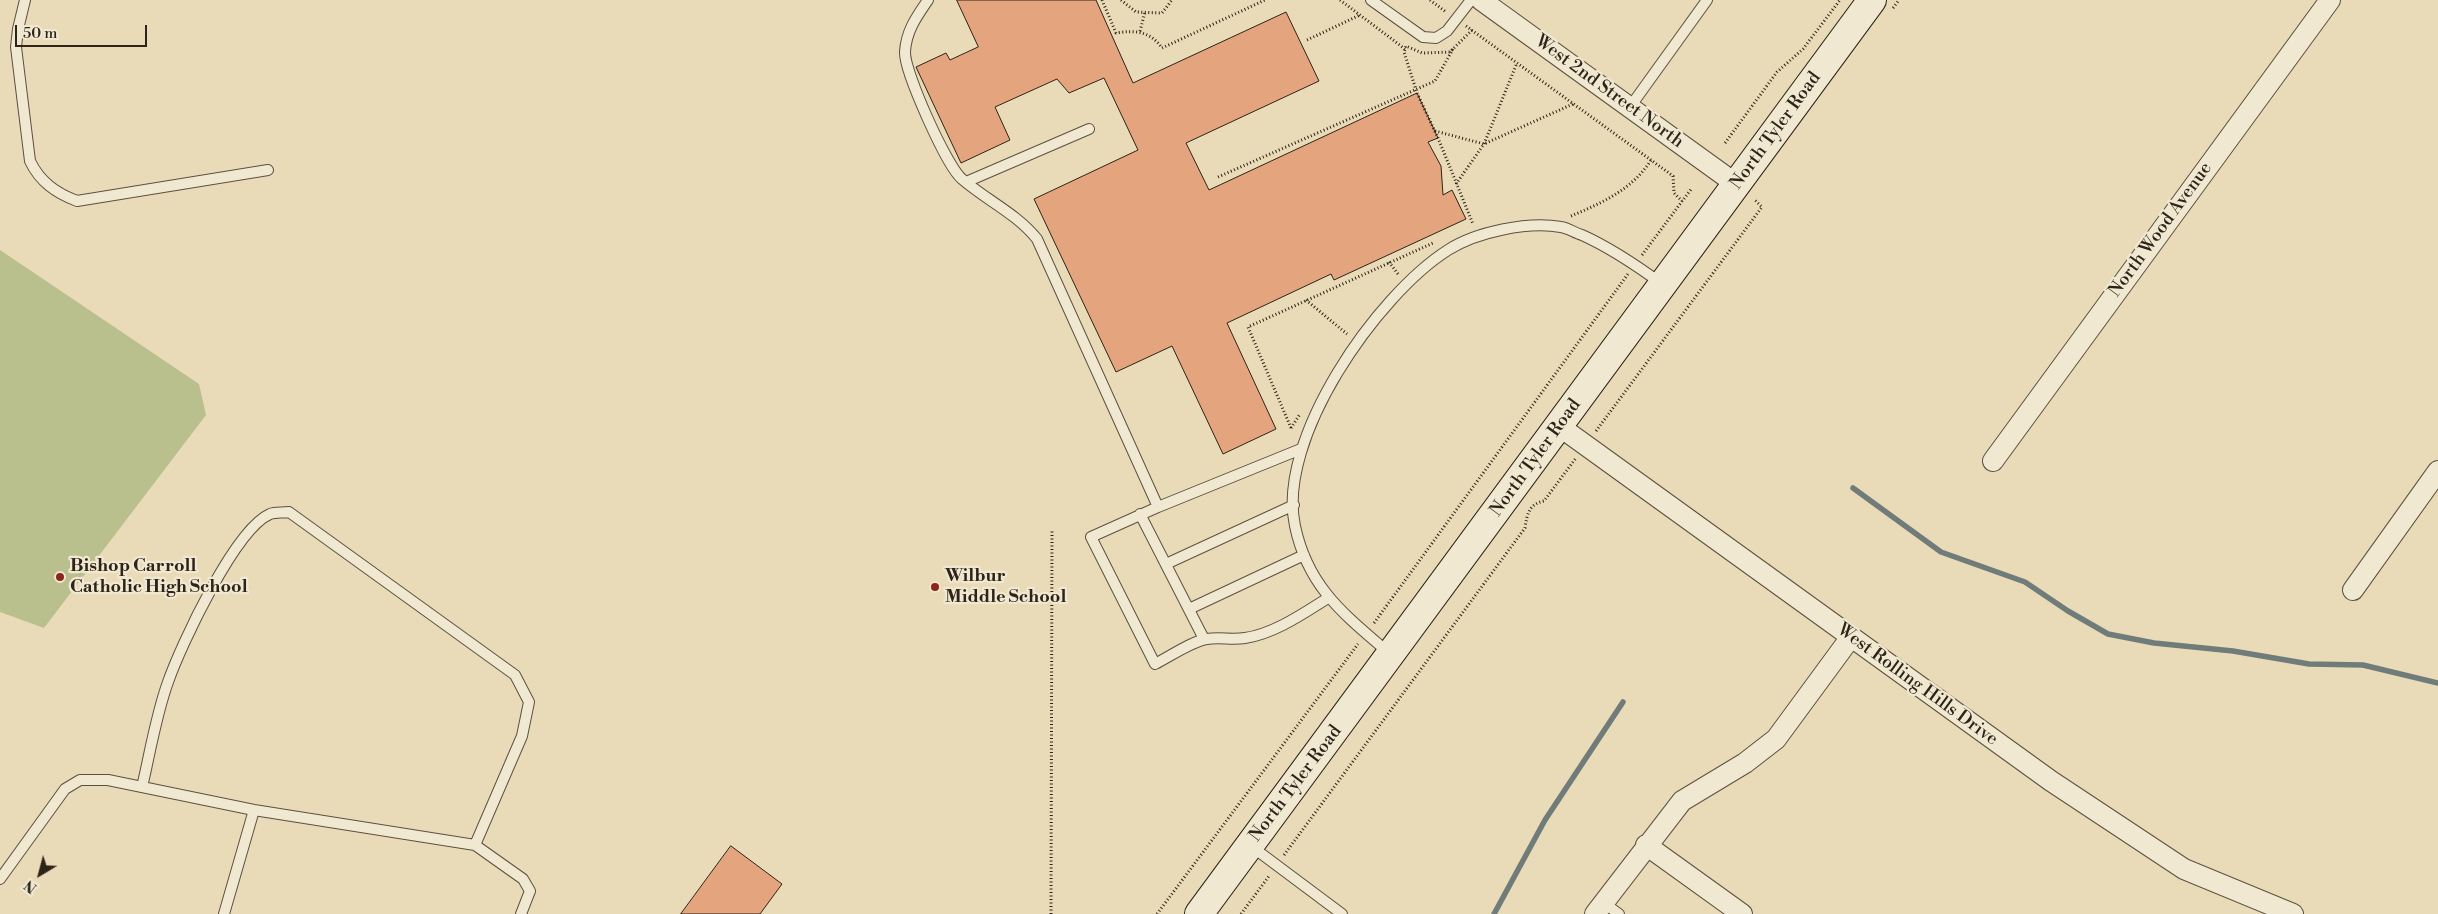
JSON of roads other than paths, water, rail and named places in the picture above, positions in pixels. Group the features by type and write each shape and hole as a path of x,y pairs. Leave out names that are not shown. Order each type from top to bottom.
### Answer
{"main road":[{"name":"North Tyler Road","path":"1199,914 1872,0"}],"street":[{"name":"West 2nd Street North","path":"1481,0 1736,184"},
{"name":"North Wood Avenue","path":"1993,461 2330,0"},
{"name":"West Rolling Hills Drive","path":"1559,426 2051,781 2184,869 2293,914"},
{"path":"2353,590 2438,471"},
{"path":"1606,910 1646,845 1682,801 1745,764 1776,739 1851,637"},
{"path":"1646,845 1742,914"}],"lane":[{"path":"25,0 16,47 30,161 36,173 54,190 78,201 268,170"},
{"path":"928,0 913,22 907,36 905,54 909,71 948,161 966,182 1009,212 1029,229 1037,239 1158,506"},
{"path":"1371,0 1423,37 1436,38 1448,30 1471,0"},
{"path":"1630,107 1707,0"},
{"path":"966,182 1089,129"},
{"path":"1391,655 1328,598 1304,555 1295,525 1294,480 1301,449 1318,410 1348,356 1384,308 1413,279 1448,250 1490,232 1539,225 1562,227 1609,247 1663,284"},
{"path":"1301,449 1158,506 1091,537 1154,664 1204,639 1244,638 1260,634 1298,616 1328,598"},
{"path":"1166,564 1294,505"},
{"path":"142,787 167,684 186,641 220,575 249,531 270,513 289,512 516,675 529,702 522,736 475,846"},
{"path":"1140,514 1204,639"},
{"path":"1188,609 1304,555"},
{"path":"0,879 65,788 80,780 108,780 254,810 475,846 523,879 530,891 521,914"},
{"path":"224,914 254,810"},
{"path":"1250,845 1342,914"}],"waterway":[{"path":"1853,488 1941,552 2025,582 2068,611 2108,634 2154,643 2233,651 2309,664 2363,665 2438,683"},
{"path":"1494,914 1545,820 1623,702"}],"place":[{"name":"Bishop Carroll Catholic High School","path":"60,577"},
{"name":"Wilbur Middle School","path":"935,587"}]}
